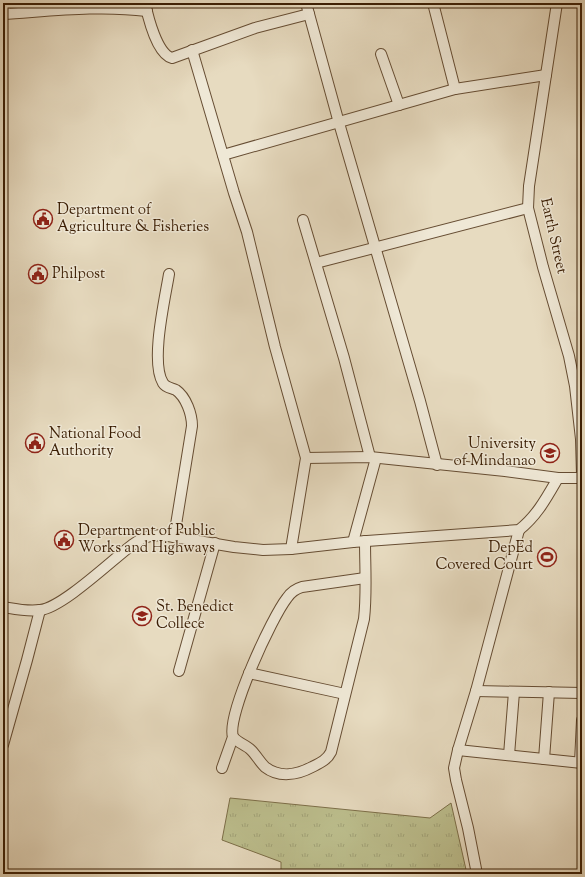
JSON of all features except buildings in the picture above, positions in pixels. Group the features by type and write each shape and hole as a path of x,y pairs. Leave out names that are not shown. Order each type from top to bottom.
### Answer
{"street":[{"path":"5,3 4,14 146,7 160,47 167,56 175,57 255,28 309,14"},
{"path":"306,3 339,123 438,465"},
{"path":"433,3 456,89"},
{"name":"Earth Street","path":"557,3 529,186 528,208 543,267 569,356 575,386 581,439 582,476"},
{"path":"192,50 247,232 273,340 306,458 291,549"},
{"path":"381,54 399,106"},
{"path":"223,155 456,89 546,75"},
{"path":"316,263 528,208"},
{"path":"304,220 373,458 353,542"},
{"path":"169,274 161,322 158,368 163,384 166,387 175,390 183,397 192,419 174,537"},
{"path":"306,458 373,458 505,471 558,478 582,476"},
{"path":"3,607 40,610 48,608 62,600 141,539 150,536 174,537 263,550 519,530 528,523 537,512 558,478"},
{"path":"476,874 468,828 454,768 519,530"},
{"path":"233,737 250,750 265,767 274,772 286,775 301,772 322,762 331,752 364,619 366,597 365,541"},
{"path":"179,671 215,543"},
{"path":"222,768 233,737 233,724 243,688 280,607 294,590 302,587 365,578"},
{"path":"3,745 40,610"},
{"path":"249,673 345,694"},
{"path":"476,691 582,693"},
{"path":"509,756 514,692"},
{"path":"544,759 549,692"},
{"path":"458,750 581,763 582,720"}],"green space":[{"path":"230,798 430,818 451,803 467,874 281,874 281,862 222,840"}],"place":[{"name":"Department of Agriculture & Fisheries","path":"43,219"},
{"name":"Philpost","path":"38,274"},
{"name":"National Food Authority","path":"35,443"},
{"name":"University of Mindanao","path":"550,453"},
{"name":"Department of Public Works and Highways","path":"64,540"},
{"name":"DepEd Covered Court","path":"547,557"},
{"name":"St. Benedict Collece","path":"142,616"}]}
